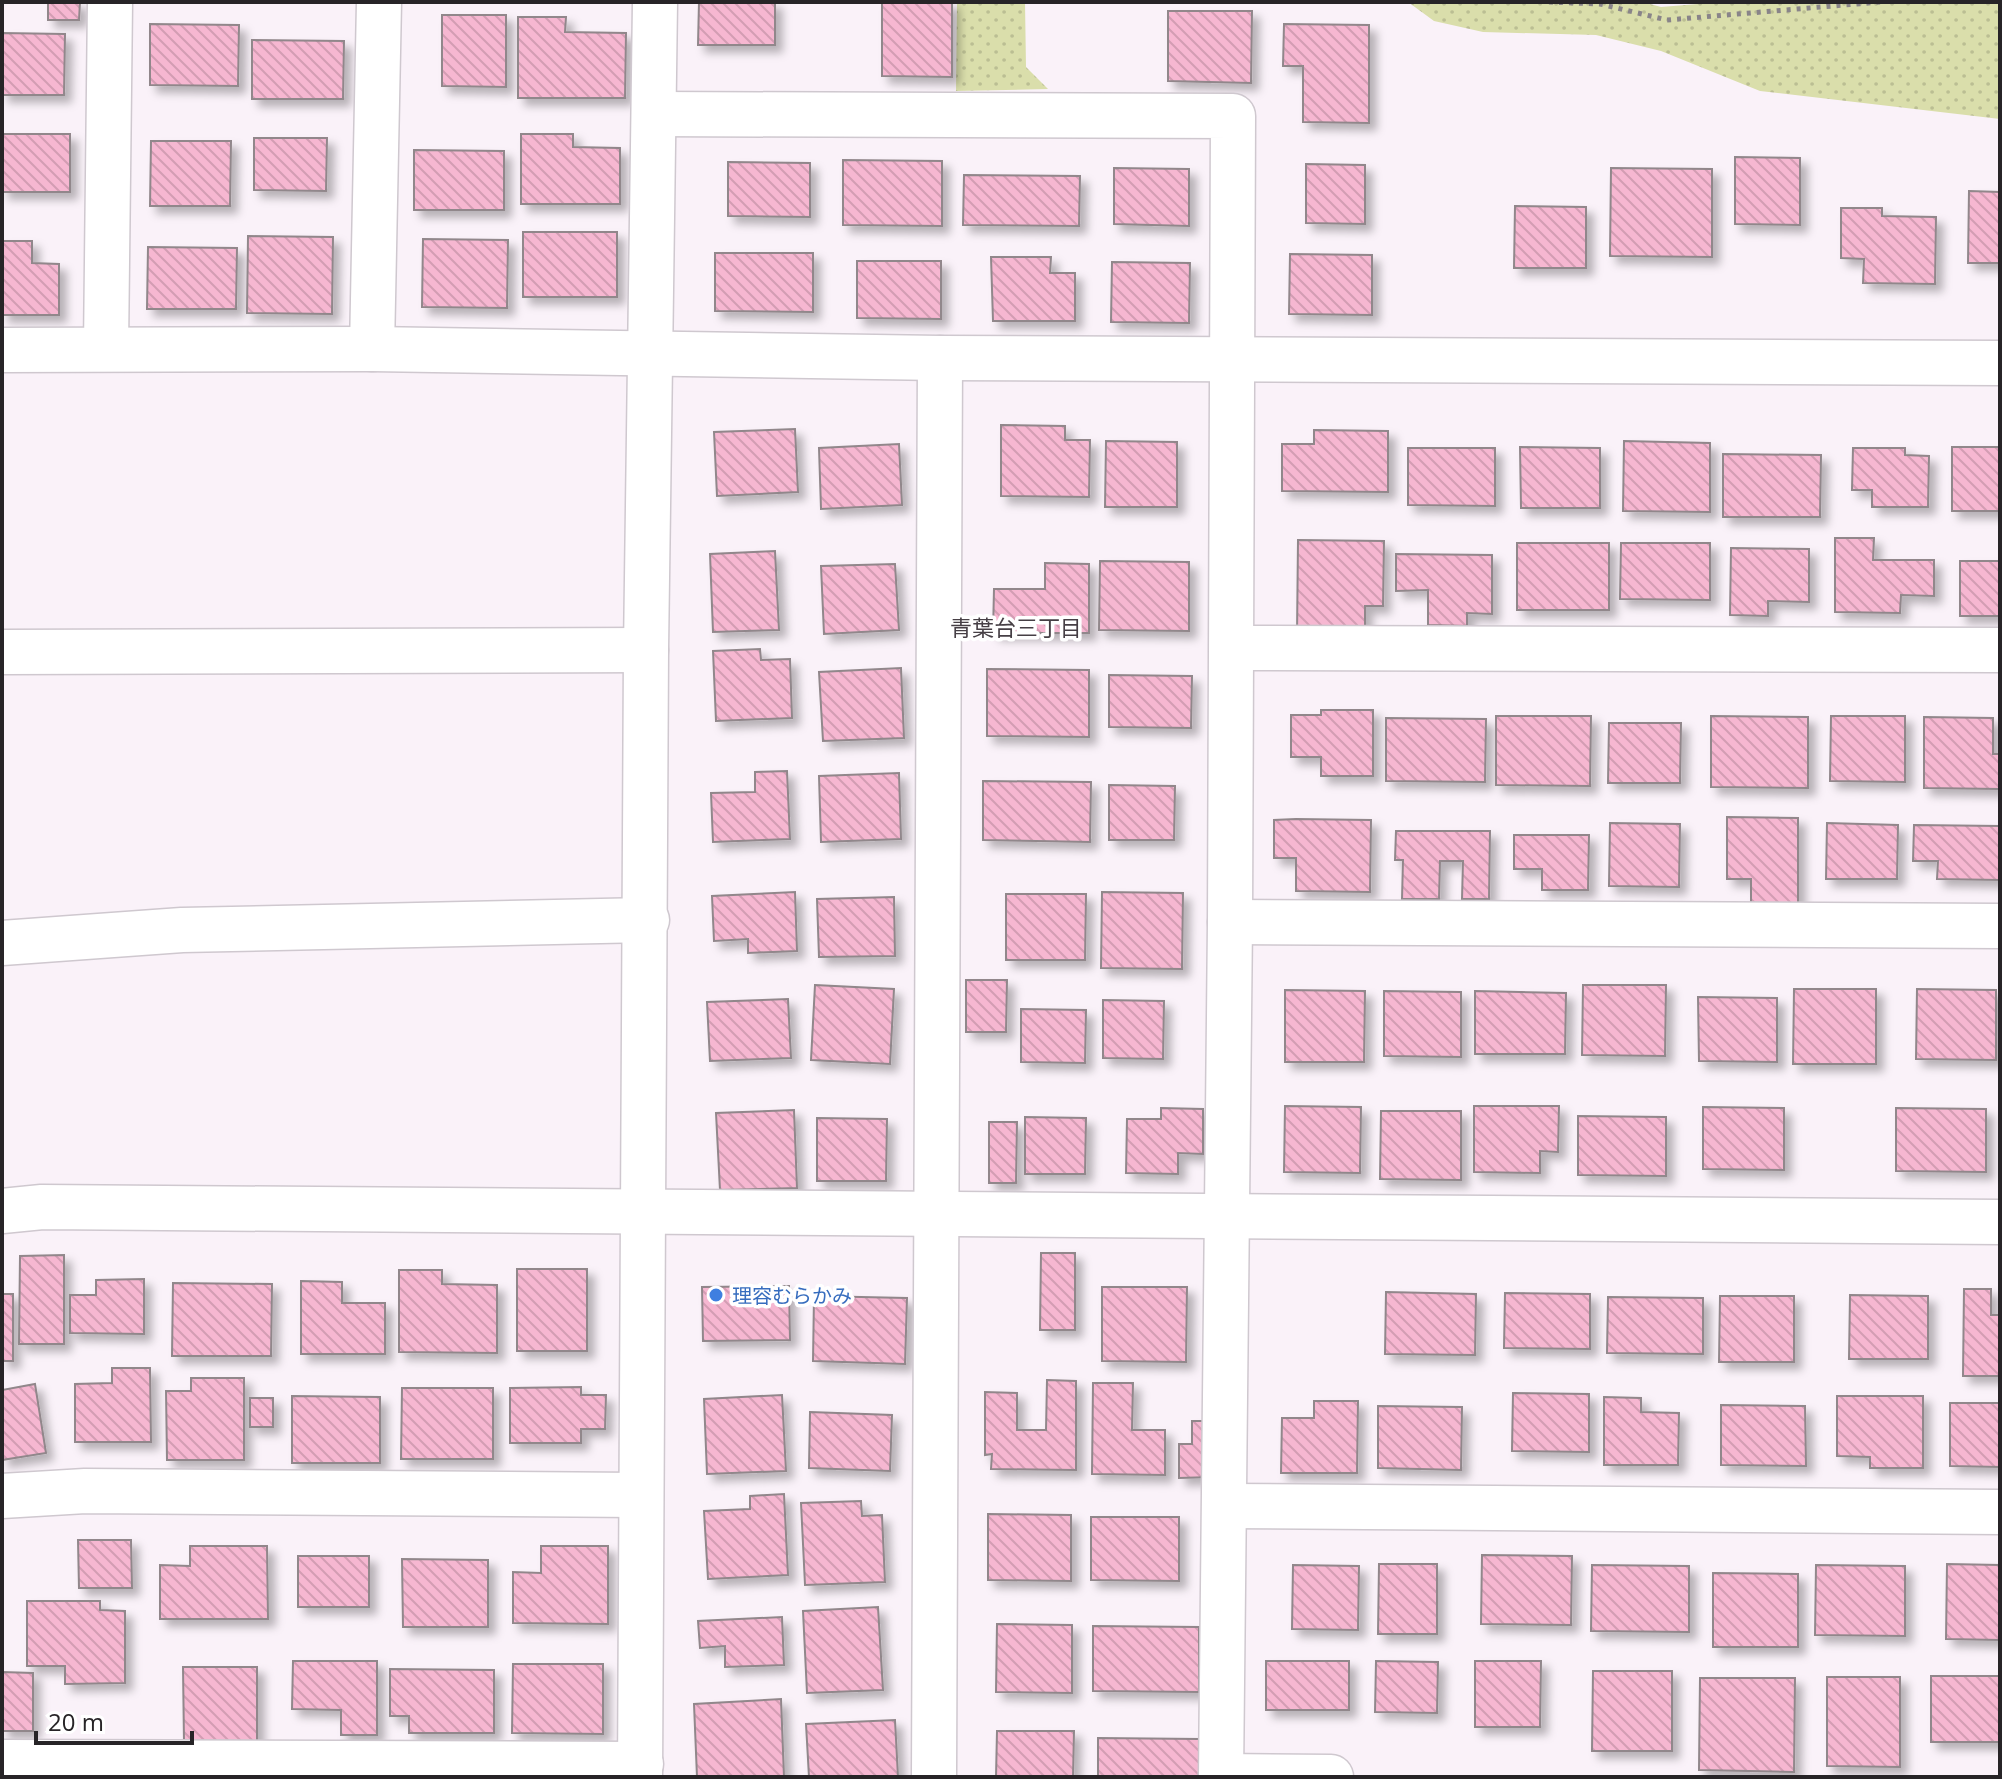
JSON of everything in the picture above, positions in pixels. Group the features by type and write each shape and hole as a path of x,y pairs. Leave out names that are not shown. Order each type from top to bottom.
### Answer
{"street":[{"path":"106,348 110,2"},
{"path":"372,349 379,2"},
{"path":"2,1762 640,1770 647,920 646,650 655,2"},
{"path":"654,114 1233,116 1232,648 1221,1777 1331,1777"},
{"path":"2,350 372,349 940,358 2000,363"},
{"path":"934,1777 940,358"},
{"path":"1232,648 2000,650"},
{"path":"2,652 646,650"},
{"path":"2,943 182,930 647,920"},
{"path":"1230,922 2000,926"},
{"path":"2,1211 58,1207 2000,1222"},
{"path":"2,1496 85,1491 640,1495"},
{"path":"1225,1506 2000,1512"}],"path":[{"path":"1549,2 1600,4 1667,20 1880,2"}],"green space":[{"path":"957,2 1025,2 1026,67 1048,89 956,91"},
{"path":"1408,2 1643,2 1661,7 1722,2 2000,2 2000,119 1760,91 1661,51 1596,35 1483,32 1434,21"}],"building":[{"path":"48,2 80,2 79,20 48,20"},
{"path":"699,2 775,2 775,45 698,45"},
{"path":"882,2 952,2 952,77 882,76"},
{"path":"1168,11 1252,11 1251,83 1168,81"},
{"path":"442,15 506,15 506,87 442,86"},
{"path":"518,17 566,17 565,32 626,33 625,98 518,98"},
{"path":"150,24 239,25 238,86 150,85"},
{"path":"1284,24 1369,25 1369,123 1303,122 1303,66 1283,66"},
{"path":"2,33 65,34 64,95 2,95"},
{"path":"252,40 344,41 343,99 252,99"},
{"path":"2,134 70,134 70,192 2,192"},
{"path":"521,134 573,134 573,147 620,148 620,204 521,204"},
{"path":"254,138 327,138 326,191 254,190"},
{"path":"151,141 231,141 230,206 150,206"},
{"path":"414,150 504,151 504,210 414,210"},
{"path":"1735,157 1800,158 1800,225 1735,224"},
{"path":"843,160 942,161 942,226 843,225"},
{"path":"728,162 810,163 810,217 728,216"},
{"path":"1306,164 1365,165 1365,224 1306,223"},
{"path":"1114,168 1189,169 1189,226 1114,224"},
{"path":"1611,168 1712,169 1712,257 1610,256"},
{"path":"964,175 1080,176 1079,226 963,225"},
{"path":"1969,191 2000,192 2000,263 1968,263"},
{"path":"1515,206 1586,207 1586,268 1514,268"},
{"path":"1841,208 1882,208 1882,216 1936,217 1935,284 1863,283 1864,259 1841,258"},
{"path":"523,232 617,232 617,297 523,297"},
{"path":"248,236 333,237 332,314 247,313"},
{"path":"423,239 508,240 507,308 422,307"},
{"path":"2,241 32,241 32,263 59,264 59,315 2,315"},
{"path":"148,247 237,248 236,309 147,309"},
{"path":"715,253 813,253 813,312 715,311"},
{"path":"1290,254 1372,255 1372,315 1289,314"},
{"path":"991,257 1051,257 1050,273 1075,273 1075,321 993,321"},
{"path":"857,261 941,261 941,319 857,318"},
{"path":"1112,262 1190,263 1189,323 1111,322"},
{"path":"1001,425 1065,426 1065,440 1090,440 1089,497 1001,496"},
{"path":"795,429 798,492 717,496 714,432"},
{"path":"1314,430 1388,431 1388,492 1282,491 1282,444 1314,444"},
{"path":"1106,441 1177,442 1177,507 1105,507"},
{"path":"1624,441 1710,443 1710,512 1623,511"},
{"path":"899,444 902,505 821,509 819,448"},
{"path":"1520,447 1600,448 1600,508 1521,508"},
{"path":"1952,447 2000,447 2000,511 1952,511"},
{"path":"1408,448 1495,448 1495,506 1408,505"},
{"path":"1853,448 1905,448 1905,455 1929,456 1928,507 1872,507 1872,490 1852,490"},
{"path":"1723,454 1821,455 1820,517 1723,517"},
{"path":"1835,538 1874,538 1873,560 1934,560 1934,596 1901,595 1900,613 1835,612"},
{"path":"1298,540 1384,541 1383,606 1365,606 1365,635 1297,635"},
{"path":"1517,543 1609,543 1609,610 1517,610"},
{"path":"1621,543 1710,543 1710,600 1620,599"},
{"path":"1731,548 1809,549 1809,602 1768,601 1768,616 1730,615"},
{"path":"775,551 779,630 713,632 710,554"},
{"path":"1396,554 1492,555 1492,614 1467,613 1467,626 1428,625 1428,590 1396,591"},
{"path":"1100,561 1189,562 1189,631 1099,630"},
{"path":"1960,561 2000,561 2000,616 1960,616"},
{"path":"1045,563 1089,564 1089,633 993,633 994,589 1045,589"},
{"path":"895,564 899,630 824,634 821,566"},
{"path":"760,649 761,660 790,659 792,718 716,721 713,651"},
{"path":"901,668 904,738 823,741 819,672"},
{"path":"987,669 1089,670 1089,737 987,736"},
{"path":"1109,675 1192,676 1191,728 1109,727"},
{"path":"1321,710 1373,710 1373,776 1321,776 1321,757 1291,757 1291,715 1321,715"},
{"path":"1496,716 1591,716 1590,786 1496,785"},
{"path":"1711,716 1808,717 1808,788 1711,787"},
{"path":"1831,716 1905,716 1905,782 1830,781"},
{"path":"1924,717 1993,718 1993,754 2000,754 2000,789 1924,788"},
{"path":"1386,718 1486,719 1485,782 1386,781"},
{"path":"1609,723 1681,723 1680,783 1608,783"},
{"path":"787,771 790,839 713,842 711,793 755,792 755,772"},
{"path":"899,773 901,839 821,842 819,776"},
{"path":"983,781 1091,782 1090,842 983,840"},
{"path":"1109,785 1175,786 1174,840 1109,840"},
{"path":"1727,817 1798,818 1798,904 1751,904 1751,879 1727,879"},
{"path":"1274,820 1371,820 1370,892 1296,891 1296,858 1274,858"},
{"path":"1610,823 1680,824 1679,887 1609,886"},
{"path":"1827,823 1898,825 1897,879 1826,879"},
{"path":"1914,825 2000,826 2000,880 1937,879 1938,861 1913,861"},
{"path":"1396,831 1490,831 1489,899 1462,899 1463,861 1440,861 1439,899 1402,899 1403,860 1395,860"},
{"path":"1514,835 1589,835 1588,890 1542,890 1542,869 1514,869"},
{"path":"795,892 797,951 748,953 748,939 714,941 712,896"},
{"path":"1102,892 1183,893 1182,969 1101,968"},
{"path":"1006,894 1086,894 1085,960 1006,960"},
{"path":"894,897 895,956 819,957 817,899"},
{"path":"966,980 1007,980 1006,1032 966,1032"},
{"path":"815,985 894,989 890,1064 811,1060"},
{"path":"1583,985 1666,985 1665,1056 1582,1055"},
{"path":"1794,989 1876,989 1876,1064 1793,1064"},
{"path":"1917,989 1996,990 1996,1060 1916,1059"},
{"path":"1285,990 1365,991 1364,1062 1285,1062"},
{"path":"1384,991 1461,992 1461,1057 1384,1056"},
{"path":"1475,991 1566,993 1565,1054 1475,1054"},
{"path":"1698,997 1777,998 1777,1062 1699,1061"},
{"path":"788,999 791,1058 710,1061 707,1002"},
{"path":"1103,1000 1164,1001 1163,1059 1103,1058"},
{"path":"1021,1009 1086,1010 1085,1063 1021,1062"},
{"path":"1285,1106 1361,1107 1360,1173 1284,1172"},
{"path":"1474,1106 1559,1106 1558,1152 1540,1151 1540,1173 1474,1172"},
{"path":"1703,1107 1784,1108 1784,1170 1703,1169"},
{"path":"1161,1108 1203,1109 1203,1154 1178,1153 1178,1174 1126,1173 1127,1119 1161,1119"},
{"path":"1896,1108 1986,1109 1986,1172 1896,1171"},
{"path":"794,1110 797,1188 720,1190 716,1113"},
{"path":"1381,1111 1461,1111 1461,1180 1380,1179"},
{"path":"1578,1116 1666,1117 1666,1176 1578,1175"},
{"path":"1025,1117 1086,1118 1085,1174 1025,1174"},
{"path":"817,1118 887,1119 886,1181 817,1181"},
{"path":"989,1122 1017,1122 1016,1183 989,1183"},
{"path":"1041,1253 1075,1253 1075,1330 1040,1330"},
{"path":"64,1255 64,1344 19,1344 20,1256"},
{"path":"517,1269 587,1269 587,1351 517,1351"},
{"path":"399,1270 442,1270 442,1284 497,1285 497,1353 399,1352"},
{"path":"144,1279 144,1334 70,1333 70,1295 96,1295 96,1280"},
{"path":"301,1281 342,1282 342,1303 385,1303 385,1354 301,1354"},
{"path":"173,1283 272,1284 271,1356 172,1356"},
{"path":"789,1286 790,1340 703,1341 702,1287"},
{"path":"1102,1287 1187,1287 1186,1362 1102,1361"},
{"path":"1964,1289 1991,1289 1991,1315 2000,1315 2000,1376 1963,1376"},
{"path":"1386,1292 1476,1294 1475,1355 1385,1354"},
{"path":"1505,1293 1590,1294 1590,1349 1504,1348"},
{"path":"2,1294 13,1294 13,1361 2,1361"},
{"path":"1850,1295 1928,1296 1928,1359 1849,1359"},
{"path":"814,1296 907,1298 905,1364 813,1361"},
{"path":"1720,1296 1794,1296 1794,1362 1719,1362"},
{"path":"1608,1297 1703,1298 1703,1354 1607,1353"},
{"path":"112,1368 150,1368 151,1442 75,1442 75,1384 112,1383"},
{"path":"191,1378 244,1378 244,1460 167,1460 166,1391 191,1391"},
{"path":"1047,1380 1076,1381 1076,1470 991,1469 992,1454 985,1455 985,1392 1017,1393 1017,1430 1046,1430"},
{"path":"1093,1383 1133,1383 1132,1430 1165,1430 1165,1475 1092,1474"},
{"path":"35,1384 46,1453 2,1460 2,1390"},
{"path":"581,1387 581,1395 606,1395 605,1429 581,1429 581,1443 510,1443 510,1388"},
{"path":"402,1388 493,1388 493,1459 401,1459"},
{"path":"1513,1393 1589,1394 1589,1452 1512,1451"},
{"path":"782,1395 786,1471 707,1474 704,1399"},
{"path":"292,1396 380,1397 380,1463 292,1463"},
{"path":"1837,1396 1923,1396 1923,1468 1870,1468 1870,1457 1837,1456"},
{"path":"1604,1397 1641,1398 1641,1412 1679,1413 1678,1465 1604,1465"},
{"path":"250,1398 273,1398 273,1427 250,1427"},
{"path":"1314,1401 1358,1401 1357,1473 1281,1473 1282,1418 1314,1418"},
{"path":"1950,1403 2000,1403 2000,1467 1950,1466"},
{"path":"1721,1405 1805,1406 1806,1466 1721,1465"},
{"path":"1378,1406 1462,1407 1461,1470 1378,1468"},
{"path":"810,1412 892,1415 890,1471 809,1468"},
{"path":"1192,1421 1213,1421 1212,1477 1179,1478 1179,1444 1192,1444"},
{"path":"784,1494 788,1575 708,1579 704,1511 750,1509 750,1496"},
{"path":"861,1501 862,1516 882,1515 885,1582 805,1585 801,1503"},
{"path":"988,1514 1071,1515 1071,1581 988,1580"},
{"path":"1091,1517 1179,1517 1179,1581 1091,1580"},
{"path":"78,1540 131,1540 132,1588 79,1588"},
{"path":"190,1546 267,1546 268,1619 160,1619 160,1565 190,1566"},
{"path":"541,1546 608,1546 608,1624 513,1623 513,1572 541,1573"},
{"path":"1482,1555 1572,1556 1571,1625 1481,1624"},
{"path":"298,1556 369,1556 369,1607 298,1607"},
{"path":"402,1559 488,1560 488,1627 403,1627"},
{"path":"1379,1564 1437,1564 1437,1634 1378,1634"},
{"path":"1947,1564 2000,1565 2000,1640 1946,1639"},
{"path":"1293,1565 1359,1566 1358,1630 1292,1629"},
{"path":"1592,1565 1689,1566 1689,1632 1591,1631"},
{"path":"1816,1565 1905,1566 1905,1636 1815,1635"},
{"path":"1713,1573 1798,1574 1798,1647 1713,1647"},
{"path":"27,1601 100,1601 100,1610 125,1611 125,1683 65,1684 65,1666 27,1666"},
{"path":"878,1607 883,1690 807,1693 803,1611"},
{"path":"782,1617 784,1665 725,1667 725,1646 700,1648 698,1621"},
{"path":"997,1624 1072,1625 1072,1693 996,1692"},
{"path":"1093,1626 1199,1627 1199,1692 1093,1691"},
{"path":"293,1661 377,1661 377,1735 341,1735 341,1710 292,1709"},
{"path":"1266,1661 1349,1661 1349,1710 1266,1710"},
{"path":"1376,1661 1438,1662 1437,1713 1375,1712"},
{"path":"1475,1661 1541,1661 1540,1727 1475,1727"},
{"path":"513,1664 603,1664 603,1734 512,1733"},
{"path":"183,1667 257,1667 257,1742 184,1742"},
{"path":"390,1669 494,1670 494,1733 409,1733 409,1716 390,1716"},
{"path":"1593,1671 1672,1671 1672,1751 1592,1751"},
{"path":"2,1672 33,1673 33,1731 2,1731"},
{"path":"1931,1676 2000,1676 2000,1742 1931,1742"},
{"path":"1827,1677 1900,1677 1900,1767 1827,1766"},
{"path":"1700,1678 1795,1678 1794,1772 1699,1770"},
{"path":"781,1699 784,1777 697,1777 694,1704"},
{"path":"895,1720 898,1777 809,1777 806,1724"},
{"path":"997,1731 1074,1731 1073,1777 996,1777"},
{"path":"1098,1738 1199,1739 1199,1777 1098,1777"}],"place":[{"name":"理容むらかみ","path":"716,1295"}],"district":[{"name":"青葉台三丁目","path":"1016,627"}]}
